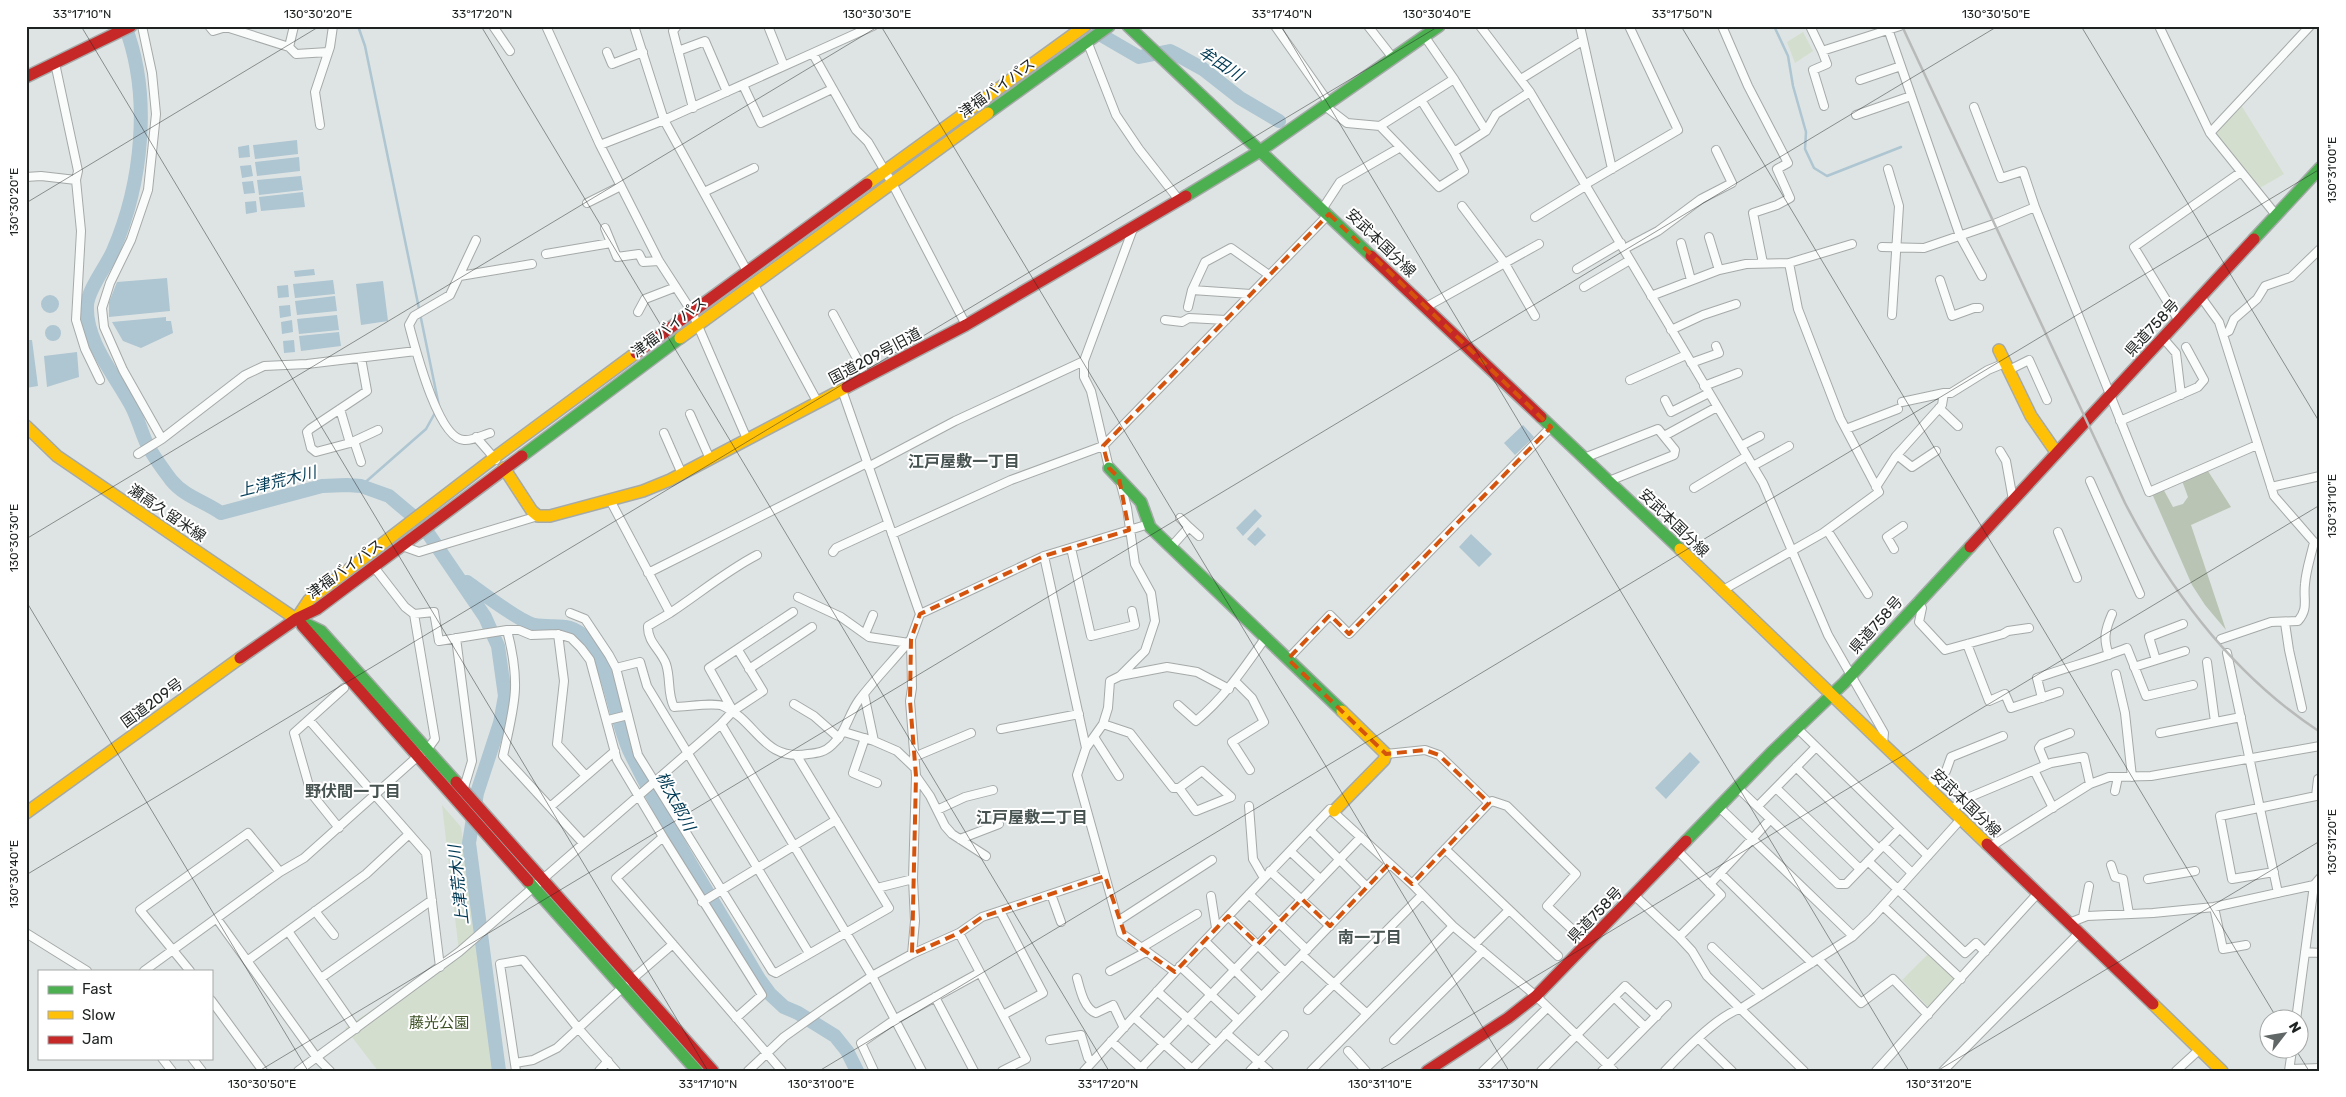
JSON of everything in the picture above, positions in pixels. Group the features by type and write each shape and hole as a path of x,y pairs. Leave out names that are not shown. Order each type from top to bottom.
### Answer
{"main road":[{"path":"26,77 131,26"},
{"name":"津福バイパス","path":"296,619 309,600 494,458 1084,26"},
{"name":"津福バイパス","path":"296,619 317,610 753,283 1109,26"},
{"name":"安武本国分線","path":"1128,26 1326,211 1609,481 2222,1071"},
{"path":"1260,151 1439,26"},
{"name":"国道209号旧道","path":"538,516 550,516 643,491 682,474 966,325 1260,151"},
{"name":"県道758号","path":"1427,1071 1508,1018 1536,996 1588,944 1719,807 1851,674 2320,168"},
{"path":"1999,350 2028,414 2040,434 2056,452"},
{"name":"瀬高久留米線","path":"26,426 57,456 94,483 296,619 422,754"},
{"path":"504,468 532,511 538,516"},
{"path":"1110,468 1141,502 1149,524 1171,547 1386,754 1384,760 1334,811"},
{"name":"国道209号","path":"26,813 296,619"},
{"path":"422,754 464,792 541,879 697,1071"},
{"path":"422,754 466,812 531,886 713,1071"}],"street":[{"path":"142,26 152,73 156,114 148,190 130,240 110,283 102,308 104,327 123,370 162,439"},
{"path":"209,26 213,30 226,27 289,47 296,54 328,52"},
{"path":"289,47 294,26"},
{"path":"320,125 315,92 328,52 333,26"},
{"path":"493,26 510,51"},
{"path":"546,26 600,145 659,261 692,312 747,440"},
{"path":"634,26 664,120 747,271"},
{"path":"677,26 673,31 693,108"},
{"path":"768,26 784,66"},
{"path":"600,145 693,108 873,26"},
{"path":"1275,26 1327,105 1347,123 1380,126 1454,79"},
{"path":"1368,26 1393,58"},
{"path":"1480,26 1530,92 1587,184 1651,296 1762,482 1828,634 1884,733 1883,744"},
{"path":"1580,26 1612,169"},
{"path":"1535,217 1678,130 1629,26"},
{"path":"1722,26 1748,86 1788,163 1777,169 1790,198 1777,205 1753,213 1763,263"},
{"path":"1810,26 1827,64 1813,70 1824,106"},
{"path":"1822,51 1888,28 1900,26"},
{"path":"2210,133 2310,26"},
{"path":"1888,28 1960,236 1982,276"},
{"path":"2162,28 2210,133 2276,216"},
{"path":"1425,36 1486,131"},
{"path":"678,51 705,41 727,92"},
{"path":"1087,41 1116,115 1139,149 1179,200"},
{"path":"1521,79 1582,41"},
{"path":"607,52 612,64 643,52"},
{"path":"813,54 856,130 868,142 892,183 966,325"},
{"path":"55,63 78,171 76,180 81,231 76,320 85,349 100,380"},
{"path":"1860,80 1901,66"},
{"path":"743,84 761,123 832,89"},
{"path":"1454,152 1486,131 1496,114 1530,92"},
{"path":"1856,115 1911,96"},
{"path":"1380,126 1399,148 1439,187 1464,171 1421,100"},
{"path":"1974,107 2001,178 2023,171 2035,207 2149,492 2257,445"},
{"path":"892,534 1011,480 1103,446 1269,275 1326,211 1340,182 1399,148"},
{"path":"1577,270 1622,246 1658,231 1701,199 1732,183 1716,150"},
{"path":"704,192 754,168"},
{"path":"1888,169 1899,206 1892,315"},
{"path":"2179,321 2134,248 2241,172"},
{"path":"26,177 41,176 76,180"},
{"path":"587,203 621,186"},
{"path":"1462,206 1504,262 1535,316"},
{"path":"1882,247 1924,248 2035,207"},
{"path":"1110,468 1103,446 1092,391 1084,377 1084,361 1134,226"},
{"path":"604,228 617,257 639,254 643,262 659,261"},
{"path":"1709,237 1719,270"},
{"path":"476,240 450,295 414,316 409,325 432,399 453,436 464,440 490,433"},
{"path":"546,254 611,243"},
{"path":"1681,243 1691,280"},
{"path":"1426,307 1539,244"},
{"path":"1651,296 1719,270 1763,263 1789,262 1852,244"},
{"path":"1188,307 1192,290 1204,262 1231,248 1269,275"},
{"path":"2223,334 2229,331 2234,319 2257,299 2265,286 2291,277 2320,249"},
{"path":"1584,287 1630,260"},
{"path":"1723,590 1827,530 1879,492 1846,429 1798,309 1789,262"},
{"path":"460,276 532,264"},
{"path":"1940,280 1952,316 1979,308"},
{"path":"753,283 818,403"},
{"path":"638,312 645,299 676,287"},
{"path":"1192,290 1251,294"},
{"path":"2201,297 2219,322 2274,496 2317,542 2304,586 2306,601 2304,614 2298,621 2285,623 2271,622 2221,639"},
{"path":"1671,330 1703,315 1736,304"},
{"path":"833,314 867,377"},
{"path":"1166,320 1182,322 1189,318 1226,320"},
{"path":"2163,338 2176,353 2180,395"},
{"path":"1691,363 1719,353 1716,346"},
{"path":"2120,421 2198,387 2204,380 2186,347"},
{"path":"138,454 162,439 246,375 264,366 307,364 416,351"},
{"path":"1630,380 1686,355"},
{"path":"362,358 367,392 307,432 311,448 316,452 352,442 378,430"},
{"path":"1846,429 1900,406 1944,393 1951,393 1988,370 2007,367 2029,360 2047,400"},
{"path":"648,573 955,421 1084,361"},
{"path":"1704,386 1738,373"},
{"path":"793,612 710,668 733,711 776,751 797,756 824,752 842,735 847,719 864,694 910,641 920,614 842,390"},
{"path":"1664,400 1671,412 1709,393"},
{"path":"1876,487 1898,455 1939,408 1944,393"},
{"path":"1664,436 1717,407"},
{"path":"1939,408 1958,426"},
{"path":"340,409 361,462"},
{"path":"690,414 710,459"},
{"path":"1288,658 1330,615 1349,634 1551,427"},
{"path":"1584,458 1658,429 1675,450 1674,455 1609,481"},
{"path":"664,433 682,474"},
{"path":"1741,446 1760,436"},
{"path":"476,437 504,468"},
{"path":"1753,466 1789,446"},
{"path":"1898,455 1912,467 1936,451"},
{"path":"2000,451 2006,461 2009,487 2013,500"},
{"path":"1694,488 1747,456"},
{"path":"2270,487 2320,476"},
{"path":"1119,478 1127,508 1135,564 1151,593 1155,621 1145,651 1120,676"},
{"path":"2090,481 2140,594"},
{"path":"610,500 670,613"},
{"path":"402,546 419,552 538,516"},
{"path":"1180,518 1199,536"},
{"path":"833,552 836,548 888,524"},
{"path":"920,614 1044,556 1149,524"},
{"path":"1894,549 1887,537 1903,526"},
{"path":"1171,547 1189,527"},
{"path":"1827,530 1868,594"},
{"path":"2058,532 2078,578"},
{"path":"1071,548 1092,636 1136,625 1132,610"},
{"path":"733,711 721,705 674,707 670,698 666,664 647,635 648,626 716,583 734,567 757,555"},
{"path":"1044,556 1086,748"},
{"path":"145,970 280,872 304,858 422,754 435,739 414,614 405,607 374,567"},
{"path":"798,598 842,617 869,637 910,641"},
{"path":"1917,602 1922,608 1920,622 1945,650 2008,631 2029,628"},
{"path":"414,614 434,612 439,640 507,630 519,630 532,635 558,634 571,638 590,660 608,720 617,760 702,902 762,994 736,1018"},
{"path":"570,614 585,619 616,668 638,755 772,971 776,972 889,908 797,756"},
{"path":"2109,655 2104,642 2112,614"},
{"path":"865,634 873,615"},
{"path":"2285,623 2288,650 2302,708"},
{"path":"2156,660 2149,637 2183,624"},
{"path":"749,669 812,627"},
{"path":"507,630 517,682 516,701 503,756 583,843"},
{"path":"558,634 564,681 557,744 586,776"},
{"path":"1178,705 1196,721 1214,706 1229,689 1266,637"},
{"path":"456,638 472,761 464,792"},
{"path":"910,641 912,688 910,701 915,772 913,879 915,921 912,954"},
{"path":"1966,644 1988,701 2005,694 2010,708 2059,692"},
{"path":"2042,698 2037,678 2127,648 2146,696 2193,685"},
{"path":"298,1071 440,967 531,886 721,724 733,711 763,691 738,650"},
{"path":"2134,666 2184,651"},
{"path":"2227,653 2278,893"},
{"path":"616,668 640,662 647,686 809,953"},
{"path":"2207,662 2215,722"},
{"path":"1229,689 1197,672 1167,667 1120,676 1110,681 1108,708 1102,724 1086,748 1077,775 1121,933 1144,950 1178,969 1210,994 1238,1020"},
{"path":"2116,674 2125,713 2132,777"},
{"path":"1235,681 1252,698 1264,722 1232,742 1250,770"},
{"path":"339,828 311,793 294,733 344,688"},
{"path":"864,694 874,741"},
{"path":"794,704 842,735 865,738 897,751 915,772 945,826 960,839 986,856"},
{"path":"1001,729 1079,714"},
{"path":"608,720 628,715"},
{"path":"2160,733 2241,717"},
{"path":"309,720 408,835 426,853 440,967"},
{"path":"721,724 872,976 922,1071"},
{"path":"1102,724 1130,733 1173,788 1179,788 1202,771 1231,797 1196,811 1179,788"},
{"path":"1797,728 1928,856"},
{"path":"914,757 972,733"},
{"path":"2046,765 2039,748 2042,744 2070,733"},
{"path":"1927,786 1946,771 1951,757 2003,736"},
{"path":"1094,737 1119,776"},
{"path":"865,738 853,773 876,783"},
{"path":"1990,847 2090,784 2109,777 2151,776 2320,746"},
{"path":"1758,806 1816,747"},
{"path":"1386,754 1425,750 1439,755 1489,803"},
{"path":"550,807 615,751"},
{"path":"1951,810 1965,799 2046,765 2084,758 2090,784"},
{"path":"1796,767 1881,847 1912,873"},
{"path":"2034,770 2053,808"},
{"path":"2115,791 2118,777"},
{"path":"2274,872 2232,879 2220,816 2316,796 2318,779 2320,778"},
{"path":"1738,788 1838,884 1846,884 1899,829"},
{"path":"1776,788 1860,869"},
{"path":"937,810 965,797 992,790"},
{"path":"1412,884 1489,803 1492,801 1507,806 1576,874 1547,906 1588,944"},
{"path":"1249,806 1253,860 1264,878"},
{"path":"1719,807 1853,936"},
{"path":"1084,1071 1216,928 1330,809 1412,884 1453,926 1536,996 1604,1068 1614,1071"},
{"path":"1665,1071 1730,1011 1740,1009 1853,936 1883,906 1961,819"},
{"path":"702,902 836,820"},
{"path":"1710,884 1767,823"},
{"path":"960,839 999,824"},
{"path":"1310,830 1367,887"},
{"path":"189,970 174,949 140,910 248,833 280,872"},
{"path":"247,961 366,874 408,835"},
{"path":"663,836 616,878 782,1071"},
{"path":"1111,1042 1143,1069 1187,1018 1361,837"},
{"path":"1445,849 1558,956"},
{"path":"1678,850 1721,895 1680,937"},
{"path":"1290,851 1320,879"},
{"path":"1118,921 1212,860"},
{"path":"1868,861 1965,954 1976,943 1985,952"},
{"path":"1134,1017 1191,1070 1389,864"},
{"path":"2110,865 2114,877 2123,879 2130,914"},
{"path":"1270,871 1330,926"},
{"path":"2148,879 2195,871"},
{"path":"1720,873 1862,1003 1893,979 1928,1015"},
{"path":"748,1071 784,1037 872,976 912,954 959,933 982,917 1105,876"},
{"path":"2297,1010 2314,885 2320,878"},
{"path":"877,888 913,879"},
{"path":"2069,923 2083,917 2214,907 2314,885"},
{"path":"2083,917 2089,886"},
{"path":"1876,1071 2038,893"},
{"path":"1051,894 1061,922"},
{"path":"1249,894 1279,924 1332,984 1366,1013"},
{"path":"1308,1010 1422,895"},
{"path":"1211,896 1216,928"},
{"path":"1635,896 1680,937 1692,951 1707,976 1804,1071"},
{"path":"321,978 432,900"},
{"path":"1883,906 1961,978"},
{"path":"2214,907 2223,950 2246,945"},
{"path":"1475,944 1509,910"},
{"path":"315,911 334,935"},
{"path":"1000,911 1043,994 1003,1015"},
{"path":"1110,971 1197,914"},
{"path":"1228,916 1285,972"},
{"path":"217,919 317,1058 330,1071"},
{"path":"1311,1071 1453,926"},
{"path":"288,931 356,1029"},
{"path":"26,933 85,970"},
{"path":"959,933 1026,1059 1002,1071"},
{"path":"1943,1071 2079,933"},
{"path":"1205,941 1261,996"},
{"path":"616,1071 578,1028 523,960 500,964 515,1067 557,1048 578,1028 626,984 673,944"},
{"path":"1712,947 1762,995"},
{"path":"1394,1040 1482,951"},
{"path":"2305,952 2320,953"},
{"path":"874,1071 861,1043 894,1020 979,973"},
{"path":"1077,978 1081,992 1092,1012 1096,1013 1113,1005 1124,1028"},
{"path":"1541,1071 1625,986 1656,1016"},
{"path":"1158,991 1216,1044"},
{"path":"935,997 974,1071"},
{"path":"1614,997 1646,1027"},
{"path":"212,1001 264,1071"},
{"path":"1604,1068 1667,1006"},
{"path":"1482,1071 1547,1008"},
{"path":"1226,1033 1269,1071"},
{"path":"1050,1040 1081,1035 1088,1058 1092,1062"},
{"path":"1250,1071 1284,1035"},
{"path":"1699,1039 1732,1071"},
{"path":"2176,1071 2200,1049"},
{"path":"1348,1051 1366,1071"},
{"path":"164,1060 172,1071"},
{"path":"194,1060 202,1071"},
{"path":"599,1071 608,1061"},
{"path":"2290,1070 2320,1068"}],"highlighted area":[{"path":"1329,214 1551,427 1349,634 1330,615 1288,659 1386,754 1425,750 1439,755 1489,803 1412,884 1389,864 1330,926 1302,899 1258,944 1228,916 1175,972 1126,938 1105,876 982,917 959,933 912,954 916,776 910,701 911,639 920,614 1044,556 1129,530 1119,478 1109,468 1103,446"}],"green space":[{"path":"1803,32 1813,51 1795,63 1787,42"},
{"path":"2241,105 2284,174 2258,189 2215,134"},
{"path":"2206,468 2231,507 2191,525 2226,630 2205,605 2192,585 2150,489 2161,485 2173,507 2183,504 2188,497 2181,478"},
{"name":"藤光公園","path":"442,805 461,827 495,1071 378,1071 345,1028 459,952"},
{"path":"1930,952 1959,982 1930,1009 1902,980"}],"water":[{"path":"297,140 298,154 255,159 253,145"},
{"path":"249,145 250,157 239,158 238,147"},
{"path":"299,157 300,171 257,176 255,162"},
{"path":"251,165 253,176 242,178 240,166"},
{"path":"301,176 303,190 259,195 257,180"},
{"path":"253,181 255,193 244,194 242,182"},
{"path":"303,192 305,207 261,211 259,197"},
{"path":"256,201 257,212 246,214 245,202"},
{"path":"314,269 315,275 295,277 294,271"},
{"path":"167,278 170,311 109,317 109,302 117,282"},
{"path":"333,280 335,294 295,298 293,284"},
{"path":"383,281 388,321 361,325 356,284"},
{"path":"288,285 289,297 278,298 277,286"},
{"path":"50,295 56,298 59,304 56,310 50,313 44,310 41,304 44,298"},
{"path":"335,296 337,311 297,315 295,301"},
{"path":"290,305 291,316 280,318 279,306"},
{"path":"337,315 339,330 299,334 297,319"},
{"path":"166,317 166,321 171,321 173,333 141,348 123,341 112,322"},
{"path":"292,320 293,332 282,334 281,322"},
{"path":"50,325 56,325 61,330 59,339 50,341 45,336 45,330"},
{"path":"339,332 341,346 301,351 299,336"},
{"path":"26,340 32,340 38,386 26,388"},
{"path":"294,340 295,352 284,353 283,341"},
{"path":"77,352 79,377 47,387 44,356"},
{"path":"1523,425 1534,437 1515,455 1504,443"},
{"path":"1255,509 1262,516 1243,536 1236,528"},
{"path":"1258,527 1266,535 1255,546 1247,539"},
{"path":"1471,534 1492,554 1479,567 1459,547"},
{"path":"1690,752 1700,762 1666,799 1655,788"}],"waterway":[{"name":"上津荒木川","path":"125,26 139,81 141,110 137,169 123,225 113,251 90,292 87,305 88,319 96,345 132,407 151,452 176,486 188,495 221,513 322,486 361,486 389,496 421,523 485,617 498,646 505,696 500,723 477,793 469,843 499,1071"},
{"path":"358,26 365,46 439,406"},
{"path":"1774,26 1788,56 1793,86 1806,132 1805,149 1814,168 1827,176 1901,147"},
{"name":"牟田川","path":"1089,28 1139,57 1170,51 1203,69 1240,98 1279,121"},
{"path":"361,486 426,429 436,411"},
{"name":"桃太郎川","path":"467,582 500,606 527,622 542,626 568,627 574,629 587,639 595,650 607,677 630,752 692,867 759,979 770,994 784,1007 798,1013 835,1036 847,1051 857,1071"}],"railway":[{"path":"1902,26 2125,503 2143,537 2184,600 2232,658 2259,685 2320,732"}],"traffic: fast":[{"path":"988,113 1109,26"},
{"path":"1128,26 1371,256"},
{"path":"1186,196 1260,151 1439,26"},
{"path":"2254,239 2320,168"},
{"path":"522,456 680,338"},
{"path":"1541,417 1680,549"},
{"path":"1109,468 1141,502 1150,527 1342,711"},
{"path":"1686,841 1771,753 1844,683 1970,547"},
{"path":"296,619 321,631 456,782"},
{"path":"528,881 697,1071"}],"traffic: slow":[{"path":"867,184 1085,26"},
{"path":"680,338 988,113"},
{"path":"1999,350 2031,416 2056,452"},
{"path":"297,618 309,600 494,458 636,353"},
{"path":"504,468 532,511 538,516 550,516 643,491 670,480 847,387"},
{"path":"26,426 57,456 296,619"},
{"path":"1680,549 1987,844"},
{"path":"26,813 240,658"},
{"path":"1334,811 1384,760 1386,754 1342,711"},
{"path":"2153,1004 2222,1071"}],"traffic: jam":[{"path":"26,77 131,26"},
{"path":"636,353 867,184"},
{"path":"847,387 966,325 1186,196"},
{"path":"1970,547 2254,239"},
{"path":"1371,256 1541,417"},
{"path":"240,658 296,619 317,609 522,456"},
{"path":"302,625 528,881"},
{"path":"456,782 713,1071"},
{"path":"1427,1071 1508,1018 1536,996 1686,841"},
{"path":"1987,844 2153,1004"}],"district":[{"name":"江戸屋敷一丁目","path":"964,461"},
{"name":"野伏間一丁目","path":"353,791"},
{"name":"江戸屋敷二丁目","path":"1032,817"},
{"name":"南一丁目","path":"1370,937"}]}
